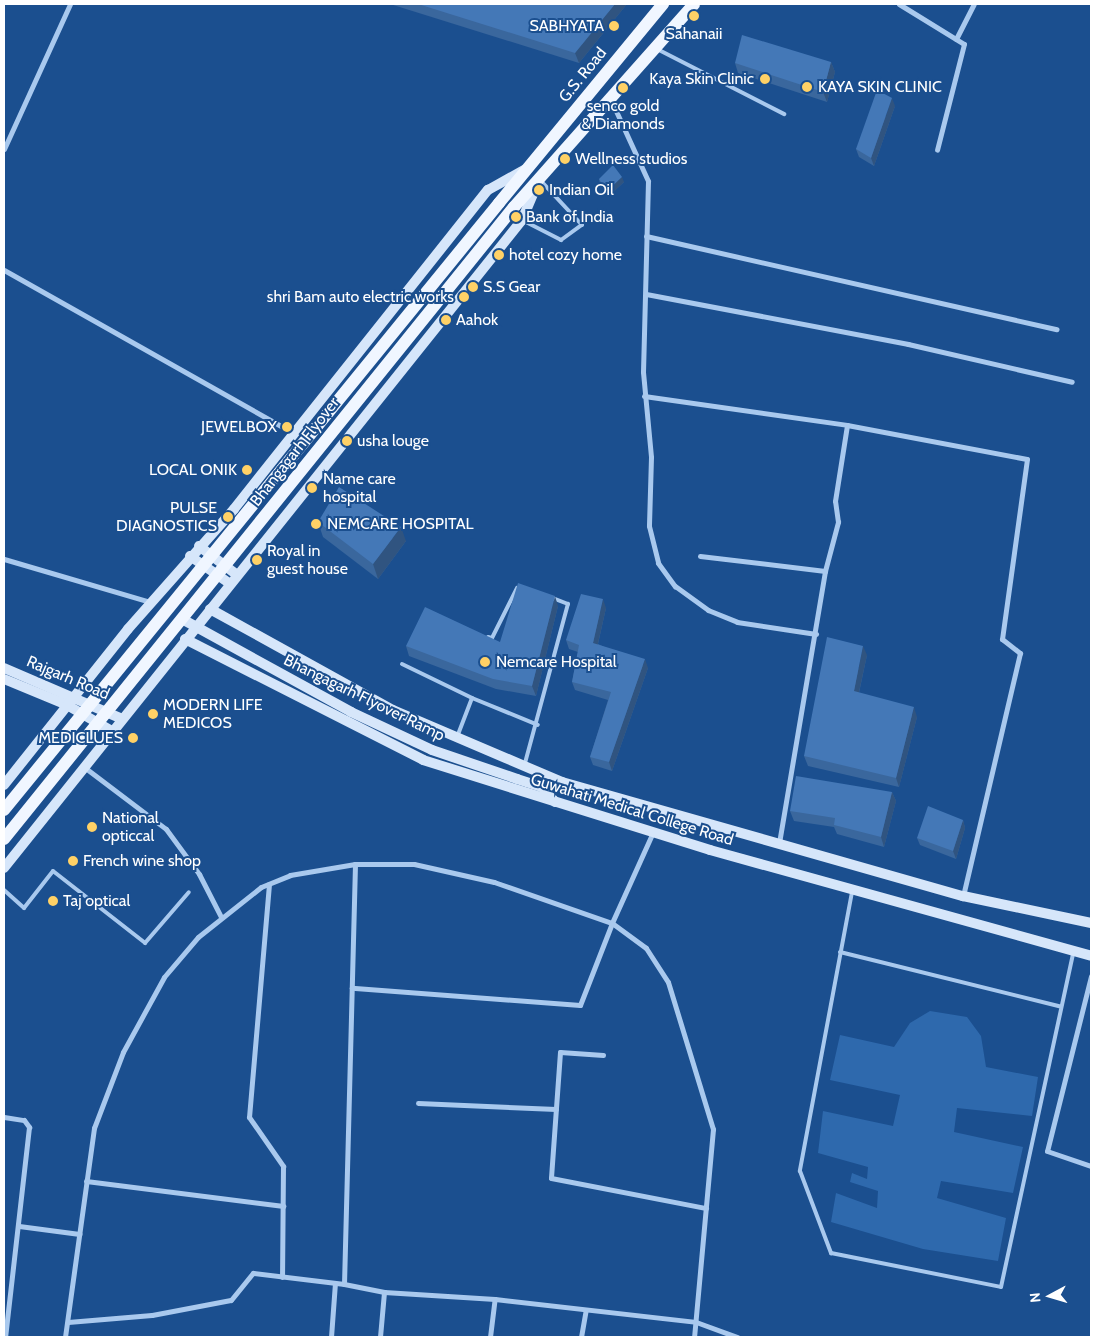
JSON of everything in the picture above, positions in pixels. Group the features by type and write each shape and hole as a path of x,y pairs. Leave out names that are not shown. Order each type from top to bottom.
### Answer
{"main road":[{"name":"G.S. Road","path":"528,168 663,4"},
{"path":"4,868 110,730 210,609 522,220 539,179 611,100 694,4"},
{"name":"Bhangagarh Flyover","path":"4,810 528,168"},
{"path":"4,785 150,602 293,433 488,190 528,168"},
{"name":"Bhangagarh Flyover","path":"4,839 514,207 539,179"},
{"path":"199,546 237,575"},
{"path":"190,556 229,583"},
{"name":"Guwahati Medical College Road","path":"210,609 394,710 456,739 524,763 562,782 779,846 963,896 1091,923"},
{"name":"Bhangagarh Flyover Ramp","path":"182,619 351,712 432,750 542,787"},
{"name":"Guwahati Medical College Road","path":"185,639 423,760 556,803 852,891 1091,956"},
{"name":"Rajgarh Road","path":"4,668 76,696 120,718"},
{"name":"Rajgarh Road","path":"4,679 67,705 110,730"},
{"path":"556,803 542,787 562,782"}],"street":[{"path":"4,149 6,136 70,4"},
{"path":"899,4 964,44 963,57 937,150"},
{"path":"956,39 974,4"},
{"path":"611,100 648,181 644,396 651,457 649,526 658,563 675,586 708,610 737,622 816,634"},
{"path":"646,236 1057,329"},
{"path":"4,270 293,433"},
{"path":"646,294 908,344 1072,382"},
{"path":"644,396 847,425 1027,459 1002,640 1020,653 963,896"},
{"path":"779,846 816,634 825,571 838,522 835,501 847,425"},
{"path":"700,556 825,571"},
{"path":"4,559 150,602"},
{"path":"83,766 166,829 199,874 221,918"},
{"path":"352,988 580,1005 612,923 652,832"},
{"path":"344,1284 355,864"},
{"path":"65,1337 94,1128 122,1052 164,977 198,936 269,884 290,875 355,864 414,864 494,882 612,923 646,948 668,982 713,1129 694,1337"},
{"path":"269,884 248,1117 283,1166 282,1276"},
{"path":"1091,976 1048,1151 1091,1166"},
{"path":"603,1055 560,1052 551,1178 706,1208"},
{"path":"418,1103 556,1109"},
{"path":"4,1117 24,1120 29,1127 5,1337"},
{"path":"86,1181 283,1206"},
{"path":"19,1226 78,1234"},
{"path":"68,1322 152,1315 231,1300 253,1273 344,1284 384,1292 495,1299 696,1322 737,1337"},
{"path":"331,1337 335,1283"},
{"path":"380,1337 384,1292"},
{"path":"490,1337 495,1299"},
{"path":"581,1337 586,1310"}],"lane":[{"path":"655,48 784,114"},
{"path":"522,220 561,240 582,225 539,179"},
{"path":"483,635 492,638 517,588 526,590"},
{"path":"524,763 538,725 568,604 543,596"},
{"path":"402,664 472,698 538,725"},
{"path":"456,739 472,698"},
{"path":"4,890 24,908 53,871 145,943 189,892"},
{"path":"852,891 800,1171 831,1252 1002,1287 1059,1006 1073,950"},
{"path":"840,952 1059,1006"}],"shaded area":[{"path":"930,1011 967,1017 981,1036 986,1067 1038,1077 1032,1116 957,1108 954,1132 1023,1147 1013,1193 941,1181 937,1198 1006,1218 998,1261 923,1249 831,1222 836,1193 877,1208 878,1191 850,1182 852,1173 867,1179 868,1167 818,1153 823,1111 893,1126 900,1095 830,1080 840,1035 894,1047 910,1023"}],"building":[{"path":"418,4 615,4 575,53"},
{"name":"KAYA SKIN CLINIC","path":"742,35 831,62 823,92 735,63"},
{"path":"877,90 892,98 871,158 856,149"},
{"path":"613,165 622,177 607,191 599,179"},
{"path":"339,487 401,527 373,564 318,522"},
{"path":"518,583 555,596 532,686 493,679 406,646 425,607 500,642"},
{"path":"581,594 603,599 593,643 645,659 609,762 590,757 611,692 572,682 579,645 566,640"},
{"path":"827,637 863,646 854,691 914,707 896,778 804,756"},
{"path":"796,776 892,792 881,837 834,825 835,818 790,811"},
{"path":"928,806 963,820 953,851 917,838"}],"place":[{"name":"Sahanaii","path":"694,16"},
{"name":"SABHYATA","path":"614,26"},
{"name":"Kaya Skin Clinic","path":"765,79"},
{"name":"KAYA SKIN CLINIC","path":"807,87"},
{"name":"senco gold & Diamonds","path":"623,88"},
{"name":"Wellness studios","path":"565,159"},
{"name":"Indian Oil","path":"539,190"},
{"name":"Bank of India","path":"516,217"},
{"name":"hotel cozy home","path":"499,255"},
{"name":"S.S Gear","path":"473,287"},
{"name":"shri Bam auto electric works","path":"464,297"},
{"name":"Aahok","path":"446,320"},
{"name":"JEWELBOX","path":"287,427"},
{"name":"usha louge","path":"347,441"},
{"name":"LOCAL ONIK","path":"247,470"},
{"name":"Name care hospital","path":"312,488"},
{"name":"PULSE DIAGNOSTICS","path":"228,517"},
{"name":"NEMCARE HOSPITAL","path":"316,524"},
{"name":"Royal in guest house","path":"257,560"},
{"name":"Nemcare Hospital","path":"485,662"},
{"name":"MODERN LIFE MEDICOS","path":"153,714"},
{"name":"MEDICLUES","path":"133,738"},
{"name":"National opticcal","path":"92,827"},
{"name":"French wine shop","path":"73,861"},
{"name":"Taj optical","path":"53,901"}]}
